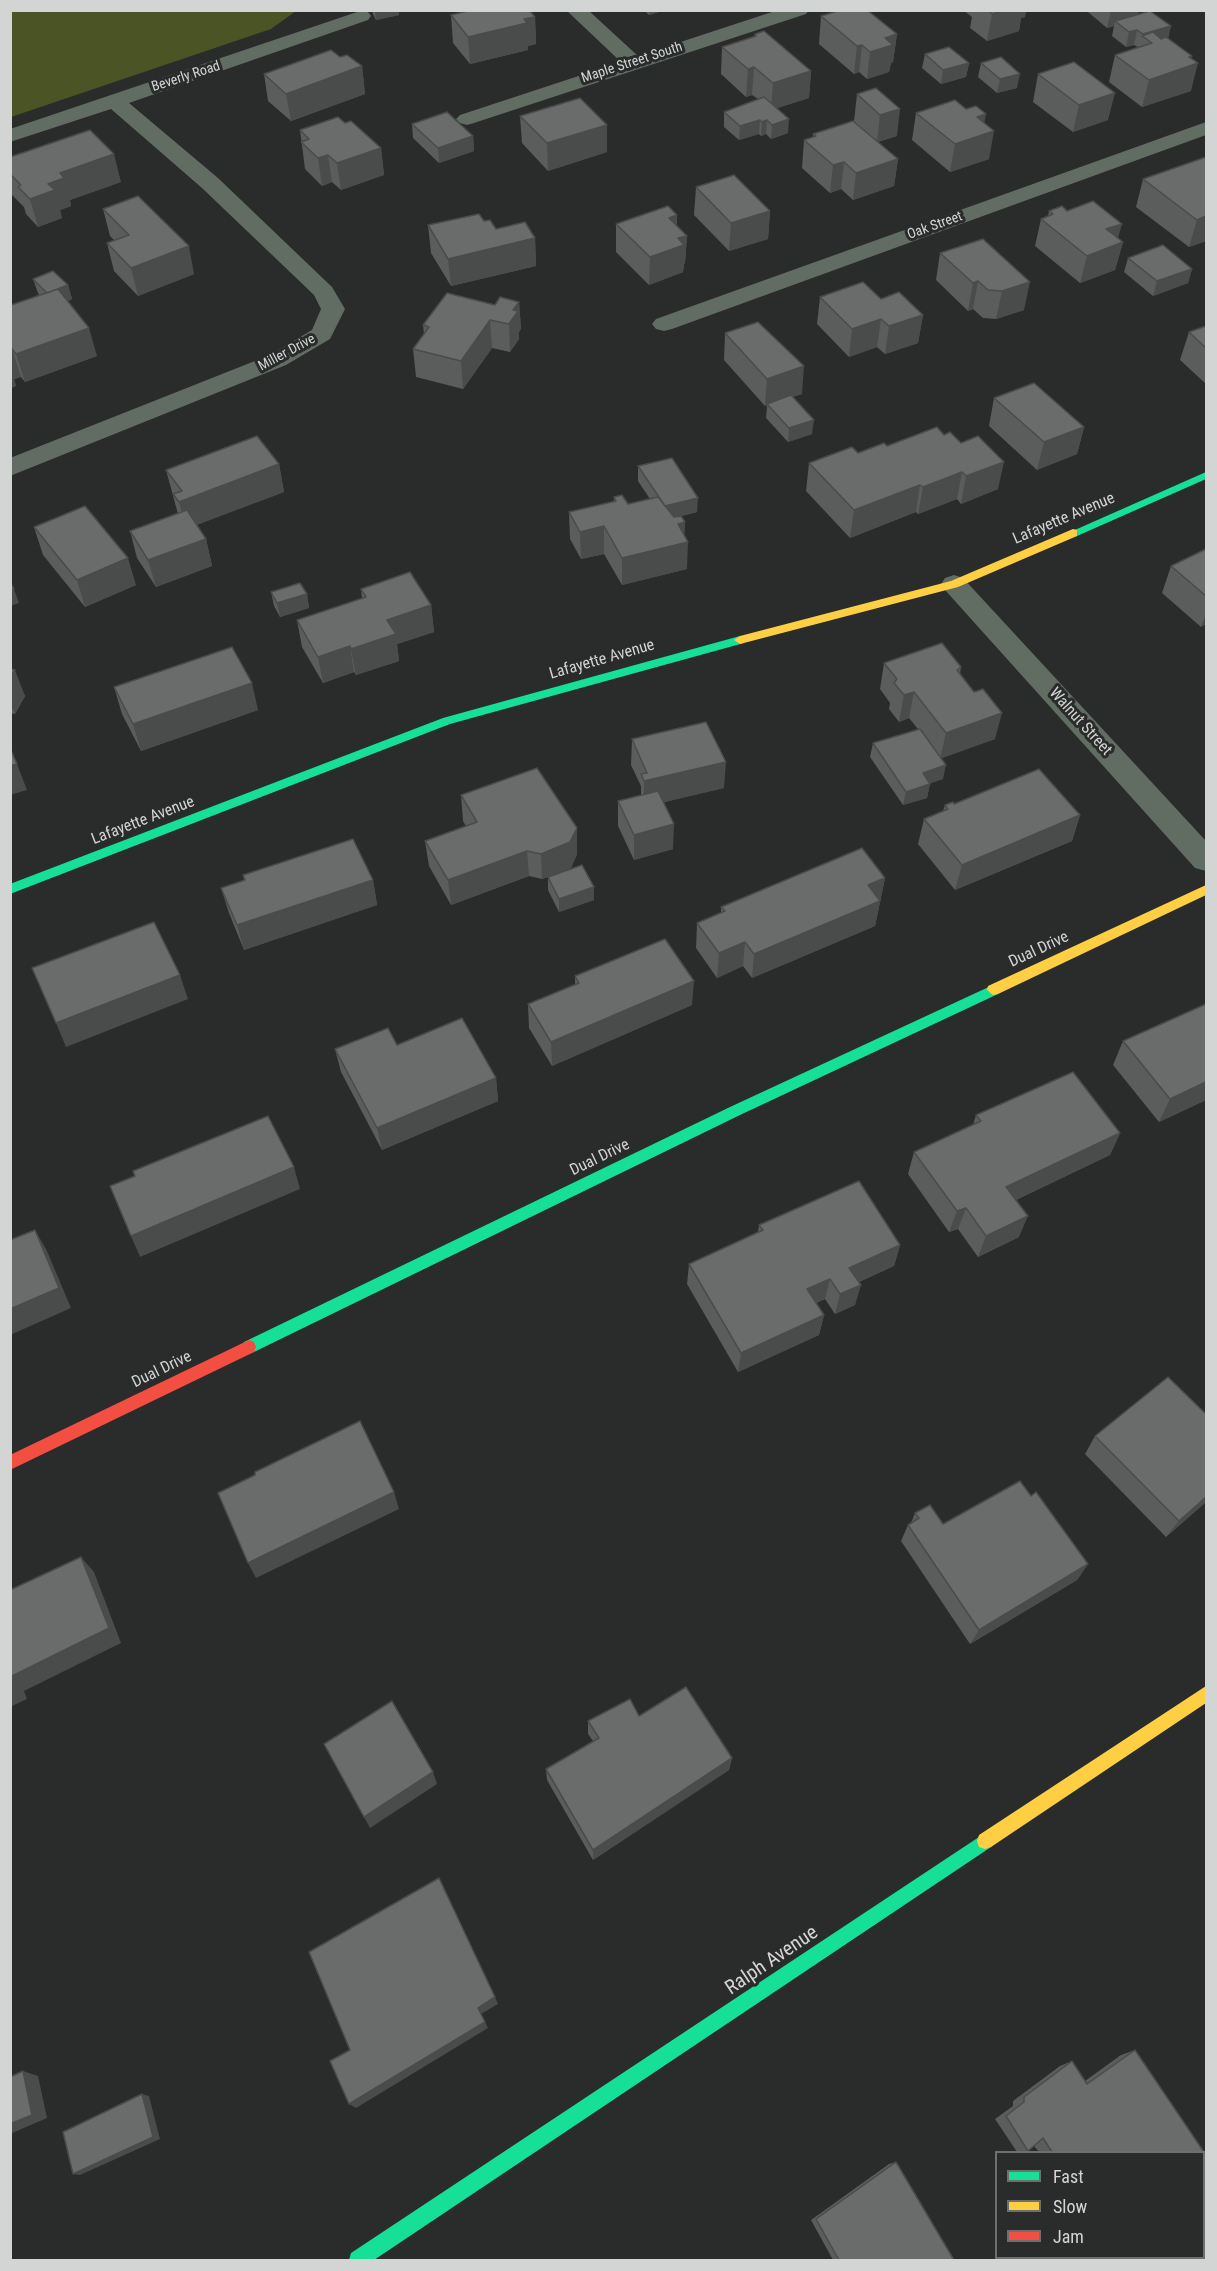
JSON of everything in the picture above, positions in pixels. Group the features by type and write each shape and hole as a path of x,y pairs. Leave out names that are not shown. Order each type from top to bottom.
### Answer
{"street":[{"path":"576,10 633,62"},
{"name":"Maple Street South","path":"466,119 633,62 799,10"},
{"name":"Beverly Road","path":"10,136 247,57 361,16"},
{"name":"Miller Drive","path":"10,468 278,360 322,334 333,309 324,292 210,183 113,100"},
{"name":"Oak Street","path":"664,324 1206,128"},
{"name":"Lafayette Avenue","path":"10,889 447,721 625,670 954,584 1206,475"},
{"name":"Walnut Street","path":"954,584 1206,860"},
{"name":"Dual Drive","path":"10,1463 735,1111 1206,890"},
{"name":"Ralph Avenue","path":"358,2260 1206,1694"}],"green space":[{"path":"10,11 296,11 271,29 11,117"}],"building":[{"path":"472,10 529,10 535,17 524,19 527,23 468,37 451,15"},
{"path":"841,10 867,10 897,34 885,38 893,45 870,52 862,45 857,46 821,16"},
{"path":"988,10 1002,10 992,14"},
{"path":"1150,11 1171,26 1143,34 1137,30 1129,32 1115,21"},
{"path":"764,31 811,71 773,83 754,67 748,69 722,47 756,36 755,34"},
{"path":"1153,32 1161,39 1166,37 1198,63 1149,80 1115,55 1152,43 1142,36"},
{"path":"949,47 969,63 943,70 925,54"},
{"path":"331,50 340,57 347,55 362,66 286,94 264,74"},
{"path":"1001,57 1020,74 1000,79 981,63"},
{"path":"1074,62 1115,93 1079,105 1038,74"},
{"path":"876,88 900,109 880,115 857,94"},
{"path":"764,97 789,119 772,125 767,120 762,122 760,120 740,126 724,112"},
{"path":"580,98 607,125 547,143 520,116"},
{"path":"955,100 966,109 976,106 986,114 977,117 994,131 955,144 916,113"},
{"path":"447,112 473,136 438,148 412,124"},
{"path":"338,117 345,123 351,121 381,148 337,163 328,155 318,158 301,142 309,139 300,130"},
{"path":"853,121 898,159 856,173 844,162 833,165 804,140 816,136 813,134"},
{"path":"90,130 114,154 60,173 64,178 48,184 55,190 30,199 18,187 21,185 10,174 10,157"},
{"path":"1206,157 1206,216 1197,220 1143,179"},
{"path":"734,175 770,211 731,223 696,187"},
{"path":"138,196 189,246 131,268 107,243 129,235 103,209"},
{"path":"1093,201 1122,224 1106,229 1123,242 1087,256 1041,219 1053,214 1049,211 1062,206 1067,211"},
{"path":"668,206 677,215 669,218 687,236 678,238 684,245 650,257 616,224"},
{"path":"479,214 484,221 490,220 496,229 525,222 535,238 448,259 428,225"},
{"path":"983,239 1030,282 1002,291 988,290 978,281 973,283 940,253"},
{"path":"1163,245 1192,269 1157,281 1128,258"},
{"path":"53,271 68,285 47,293 33,279"},
{"path":"863,282 881,299 899,292 923,315 889,326 881,319 852,329 820,297"},
{"path":"58,289 89,328 16,354 12,349 10,350 10,302 11,305"},
{"path":"447,293 495,305 500,297 519,302 513,310 518,311 509,324 490,320 461,361 413,349 429,327 423,325"},
{"path":"758,322 804,366 767,379 725,333"},
{"path":"1206,326 1206,348 1189,332"},
{"path":"1034,383 1084,427 1044,442 994,398"},
{"path":"791,395 814,420 789,428 767,404"},
{"path":"937,427 944,435 950,432 961,443 978,436 1004,462 966,476 962,472 923,487 920,485 854,510 809,463 852,447 858,453 884,443 887,446"},
{"path":"257,436 279,464 179,502 173,494 182,491 166,470"},
{"path":"672,458 698,498 665,506 638,466"},
{"path":"622,495 628,504 658,497 674,517 681,516 685,522 678,524 688,542 622,558 604,526 580,532 569,512 616,501 614,497"},
{"path":"85,506 128,558 77,580 34,527"},
{"path":"187,510 206,539 148,560 130,531"},
{"path":"1206,549 1206,596 1171,566"},
{"path":"410,572 431,605 387,620 396,634 318,657 297,620 366,597 361,589"},
{"path":"300,583 307,594 277,603 271,592"},
{"path":"942,643 961,667 957,670 974,692 983,689 1002,713 946,733 914,692 904,695 894,683 897,679 884,663"},
{"path":"232,647 252,683 133,724 114,687"},
{"path":"706,722 726,762 644,781 641,774 647,773 632,739"},
{"path":"920,729 946,765 923,773 930,784 906,792 873,743"},
{"path":"10,748 17,764 10,766"},
{"path":"537,768 577,828 570,842 541,854 527,851 448,880 425,841 477,822 461,795"},
{"path":"1039,769 1080,815 962,865 924,819 948,809 945,805 953,802 954,804"},
{"path":"658,791 674,824 634,835 618,801"},
{"path":"353,839 373,880 237,925 221,888 245,880 243,875"},
{"path":"862,848 885,878 868,885 880,901 754,954 745,942 719,953 697,923 725,911 721,907"},
{"path":"582,865 594,887 559,899 548,877"},
{"path":"154,922 180,975 56,1023 32,968"},
{"path":"665,939 694,981 551,1042 528,1004 579,983 575,976"},
{"path":"1206,1004 1206,1082 1170,1099 1123,1041"},
{"path":"462,1018 496,1078 377,1128 335,1049 388,1028 397,1045"},
{"path":"1073,1072 1120,1133 1006,1187 1028,1216 986,1236 966,1208 957,1211 914,1152 981,1121 976,1115"},
{"path":"268,1116 294,1167 131,1236 110,1186 135,1176 133,1171"},
{"path":"859,1181 900,1245 849,1268 861,1285 840,1294 830,1279 807,1289 824,1315 741,1353 689,1264 763,1230 759,1225"},
{"path":"35,1230 59,1288 10,1309 10,1240"},
{"path":"1168,1377 1206,1414 1206,1497 1179,1521 1095,1436"},
{"path":"360,1421 394,1492 248,1563 218,1493 255,1475 255,1472"},
{"path":"1020,1481 1031,1496 1036,1492 1088,1564 979,1630 908,1525 919,1518 915,1513 930,1505 943,1524"},
{"path":"81,1557 109,1628 10,1677 10,1590"},
{"path":"686,1687 732,1758 593,1850 546,1769 599,1738 588,1721 630,1699 639,1716"},
{"path":"392,1701 433,1772 364,1817 324,1744"},
{"path":"439,1878 495,1997 478,2008 485,2022 349,2104 330,2061 350,2050 309,1952"},
{"path":"1135,2050 1203,2151 1051,2151 1043,2138 1028,2151 1006,2116 1024,2102 1024,2097 1072,2061 1087,2084"},
{"path":"23,2071 32,2115 10,2124 10,2077"},
{"path":"142,2094 153,2137 73,2174 63,2132"},
{"path":"896,2162 954,2260 839,2260 816,2219"}],"traffic: fast":[{"path":"1073,533 1206,475"},
{"path":"10,889 447,721 740,640"},
{"path":"249,1347 735,1111 993,990"},
{"path":"358,2260 985,1841"}],"traffic: slow":[{"path":"740,640 954,584 1073,533"},
{"path":"993,990 1206,890"},
{"path":"985,1841 1206,1694"}],"traffic: jam":[{"path":"10,1463 249,1347"}]}
